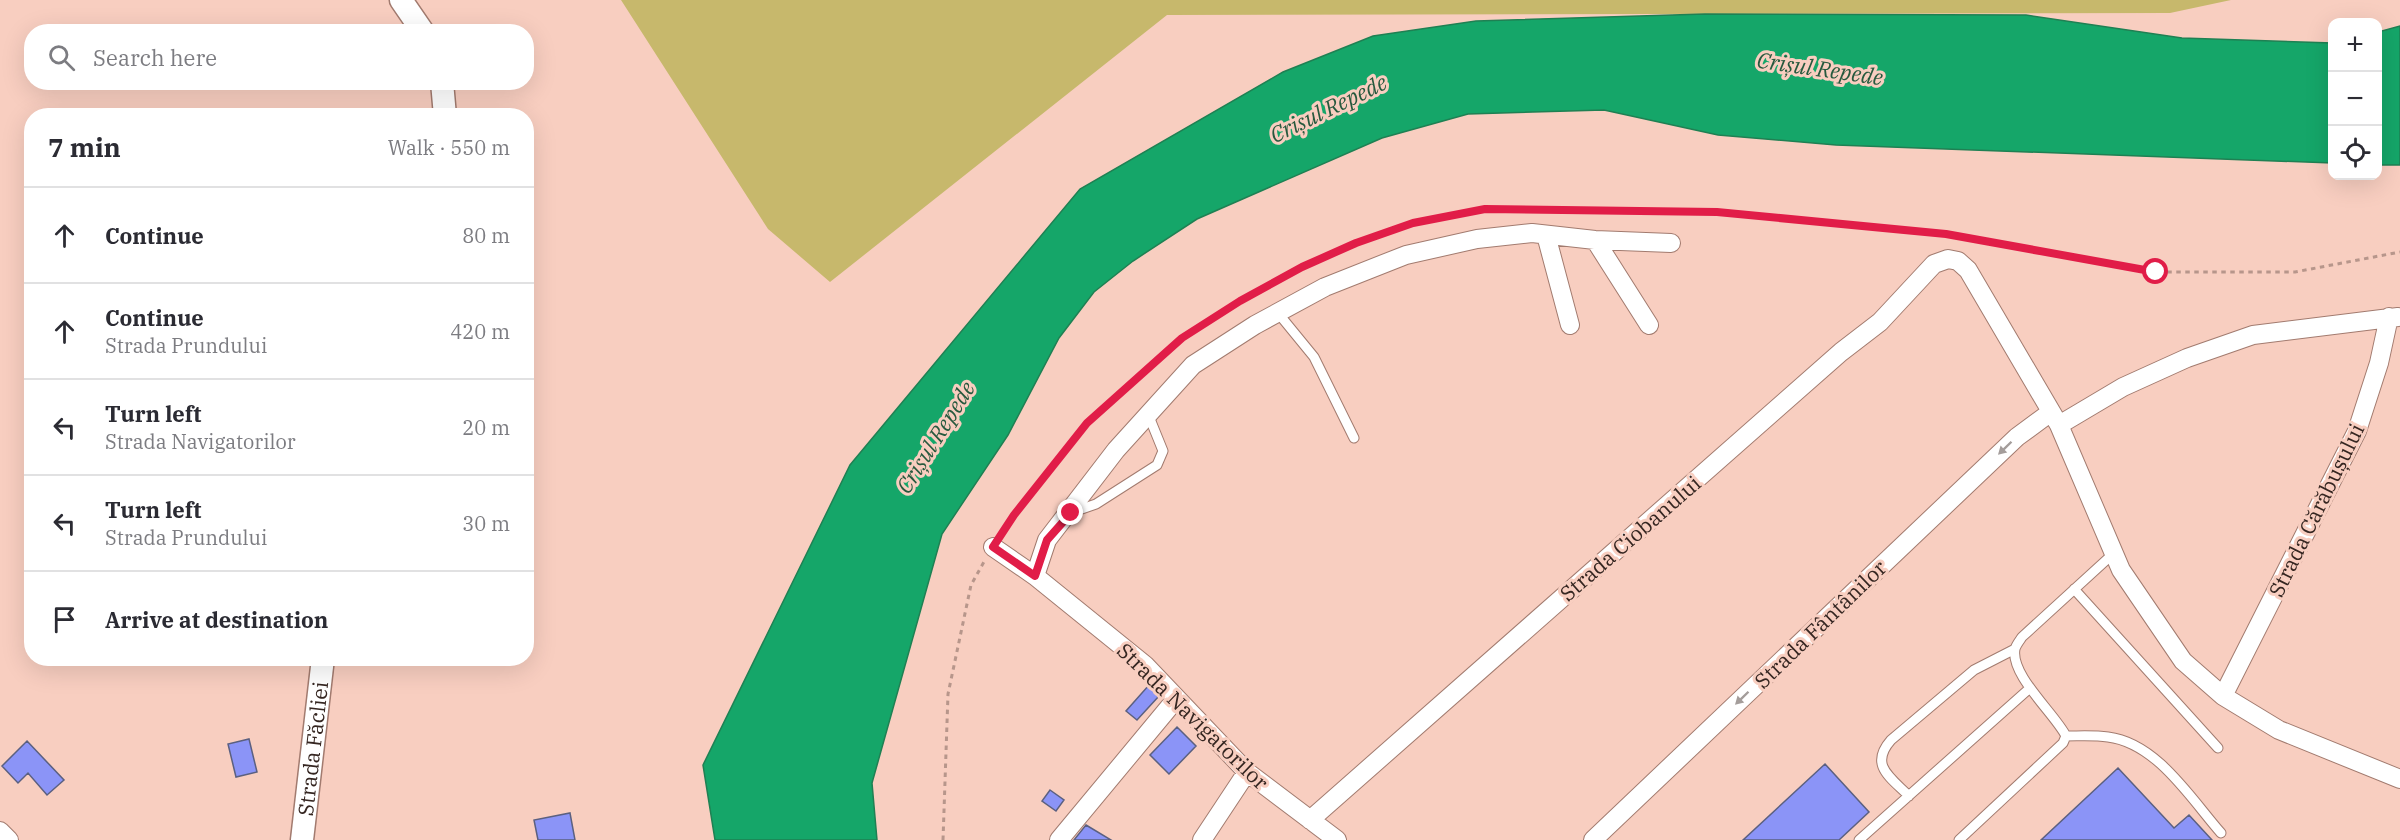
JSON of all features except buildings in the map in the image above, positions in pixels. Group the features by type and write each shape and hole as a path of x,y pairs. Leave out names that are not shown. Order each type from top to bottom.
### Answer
{"street":[{"path":"402,0 418,24"},
{"path":"443,90 444,108"},
{"path":"1546,235 1570,326"},
{"path":"1035,576 1047,540 1071,513 1116,450 1193,365 1325,287 1406,255 1477,238 1546,235 1595,240 1671,243"},
{"path":"1595,240 1649,325"},
{"name":"Strada Ciobanului","path":"1310,820 1841,352 1880,322 1934,264 1948,259 1958,261 1968,270 2055,419"},
{"name":"Strada Fântânilor","path":"1593,840 2017,437 2187,358 2253,335 2395,317"},
{"name":"Strada Cărăbușului","path":"2223,696 2357,431 2395,317"},
{"path":"2055,419 2121,570 2183,661 2223,696 2278,730 2398,773"},
{"name":"Strada Navigatorilor","path":"993,547 1035,576 1145,665 1247,772 1337,840"},
{"name":"Strada Făcliei","path":"302,840 322,666"},
{"path":"1059,840 1176,699"},
{"path":"1202,840 1247,772"},
{"path":"0,831 9,840"}],"lane":[{"path":"1278,313 1314,357 1354,438"},
{"path":"1071,513 1095,504 1157,465 1163,451 1148,414"},
{"path":"1909,796 1886,772 1880,760 1881,751 1974,670 2015,649 2022,637 2114,553"},
{"path":"2074,589 2218,748"},
{"path":"2015,649 2018,664 2030,688 2066,736"},
{"path":"1859,840 2030,688"},
{"path":"2066,736 2109,737 2138,747 2166,770 2221,833"},
{"path":"1959,840 2063,743 2066,736"}],"path":[{"path":"943,840 948,694 971,585 1014,515 1087,423 1182,338 1240,301 1302,267 1356,243 1413,223 1485,209 1717,212 1946,234 2156,272 2295,272 2400,252"}],"shaded area":[{"path":"621,0 2231,0 2170,13 1167,15 830,282 768,229"}],"water":[{"name":"Crișul Repede","path":"1705,14 2026,15 2182,38 2328,43 2328,163 1836,145 1718,135 1604,110 1468,114 1382,138 1197,219 1133,261 1094,292 1059,338 1008,435 942,534 872,783 877,840 715,840 703,765 850,465 1080,189 1283,72 1373,36 1476,21"},
{"path":"2400,26 2400,165 2382,165 2382,31"}],"route":[{"path":"1071,513 1047,540 1035,576 993,547 1014,515 1087,423 1182,338 1240,301 1302,267 1356,243 1413,223 1485,209 1717,212 1946,234 2156,272"}]}
